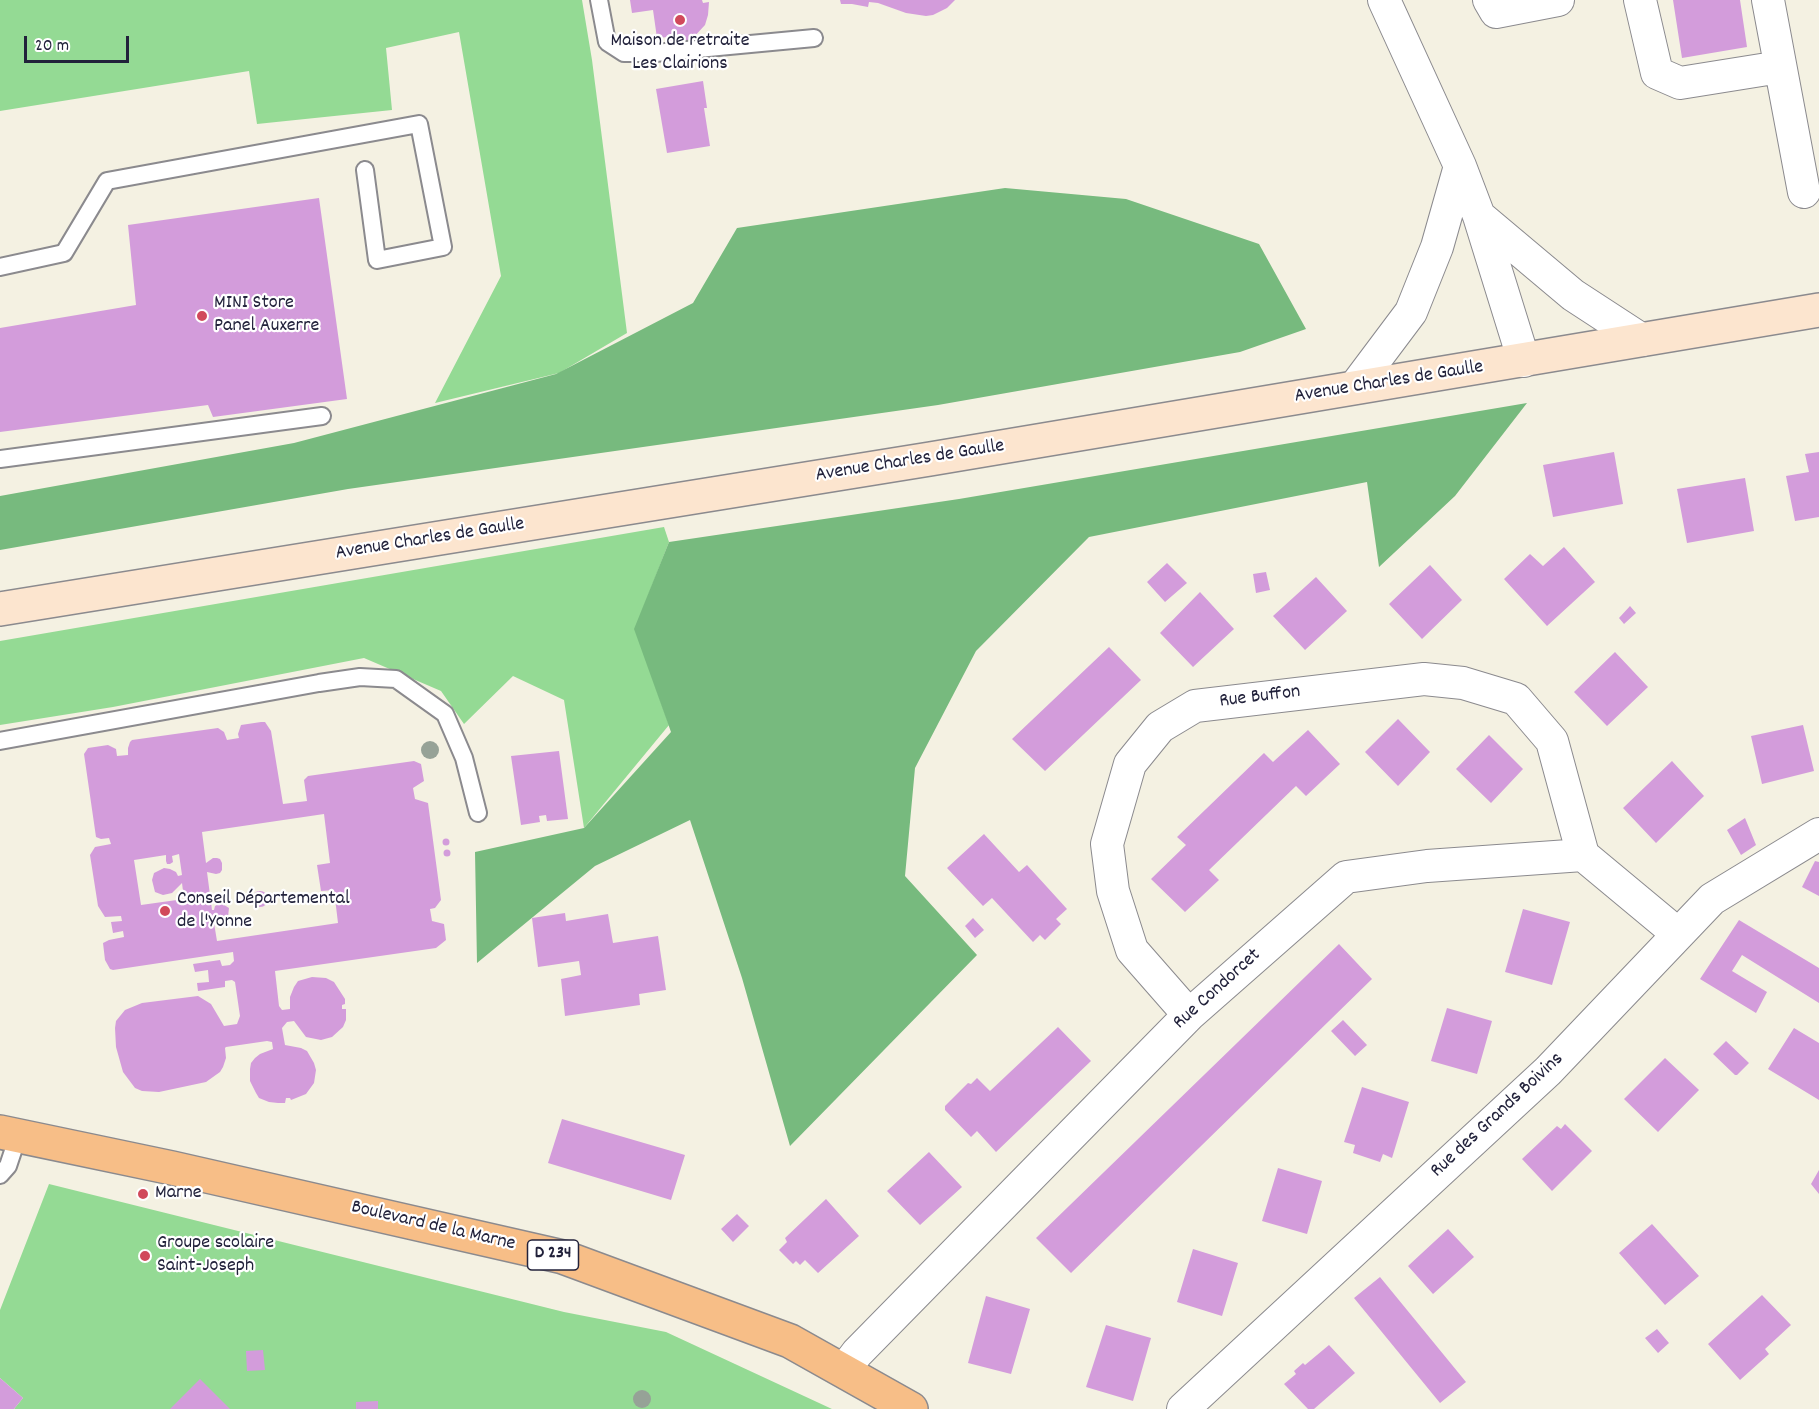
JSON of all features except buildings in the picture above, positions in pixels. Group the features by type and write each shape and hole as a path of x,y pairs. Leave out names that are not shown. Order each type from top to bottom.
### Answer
{"main road":[{"name":"Avenue Charles de Gaulle","path":"0,609 930,459 1819,310"},
{"name":"Boulevard de la Marne","path":"9,1134 172,1168 563,1257 790,1341 911,1409"}],"street":[{"path":"1384,0 1460,166 1479,216 1524,361"},
{"path":"1489,0 1496,12 1558,0"},
{"path":"1640,0 1657,73 1680,83 1780,67"},
{"path":"1768,0 1804,192"},
{"path":"1354,388 1411,312 1437,247 1460,166"},
{"path":"1479,216 1573,295 1642,340"},
{"name":"Rue Buffon","path":"1189,1015 1132,950 1113,891 1107,844 1130,764 1160,728 1195,706 1424,679 1463,683 1516,699 1552,741 1583,855"},
{"name":"Rue des Grands Boivins","path":"1183,1409 1548,1071 1712,899 1819,834"},
{"path":"1583,855 1678,934"},
{"name":"Rue Condorcet","path":"844,1370 857,1353 1189,1015 1346,876 1427,866 1583,855"}],"lane":[{"path":"599,0 607,42 624,53 656,53 814,38"},
{"path":"0,267 64,253 107,181 419,124 443,247 377,260 365,170"},
{"path":"0,459 322,416"},
{"path":"0,741 319,683 360,677 396,680 445,714 464,758 478,813"},
{"path":"0,1175 8,1166 9,1134"}],"green space":[{"path":"0,0 582,0 592,60 627,333 559,373 435,403 501,276 459,32 386,48 392,110 257,124 249,71 0,111"},
{"path":"1005,188 1126,199 1259,244 1306,329 1240,352 938,405 348,489 0,550 0,496 294,443 556,374 693,303 737,228"},
{"path":"1527,403 1455,496 1379,567 1367,482 1089,537 976,651 915,768 905,876 977,955 790,1146 742,978 690,820 595,866 477,963 475,852 584,828 671,732 634,629 669,542 959,499"},
{"path":"664,527 669,542 635,629 669,725 584,828 564,700 513,676 464,724 441,691 364,658 113,707 0,725 0,641"},
{"name":"Groupe scolaire Saint-Joseph","path":"49,1184 564,1312 666,1332 832,1409 14,1409 23,1398 0,1378 0,1310"}],"place":[{"name":"Maison de retraite Les Clairions","path":"680,20"},
{"name":"MINI Store Panel Auxerre","path":"202,316"},
{"name":"Conseil Départemental de l'Yonne","path":"165,911"},
{"name":"Marne","path":"143,1194"},
{"name":"Groupe scolaire Saint-Joseph","path":"145,1256"}]}
